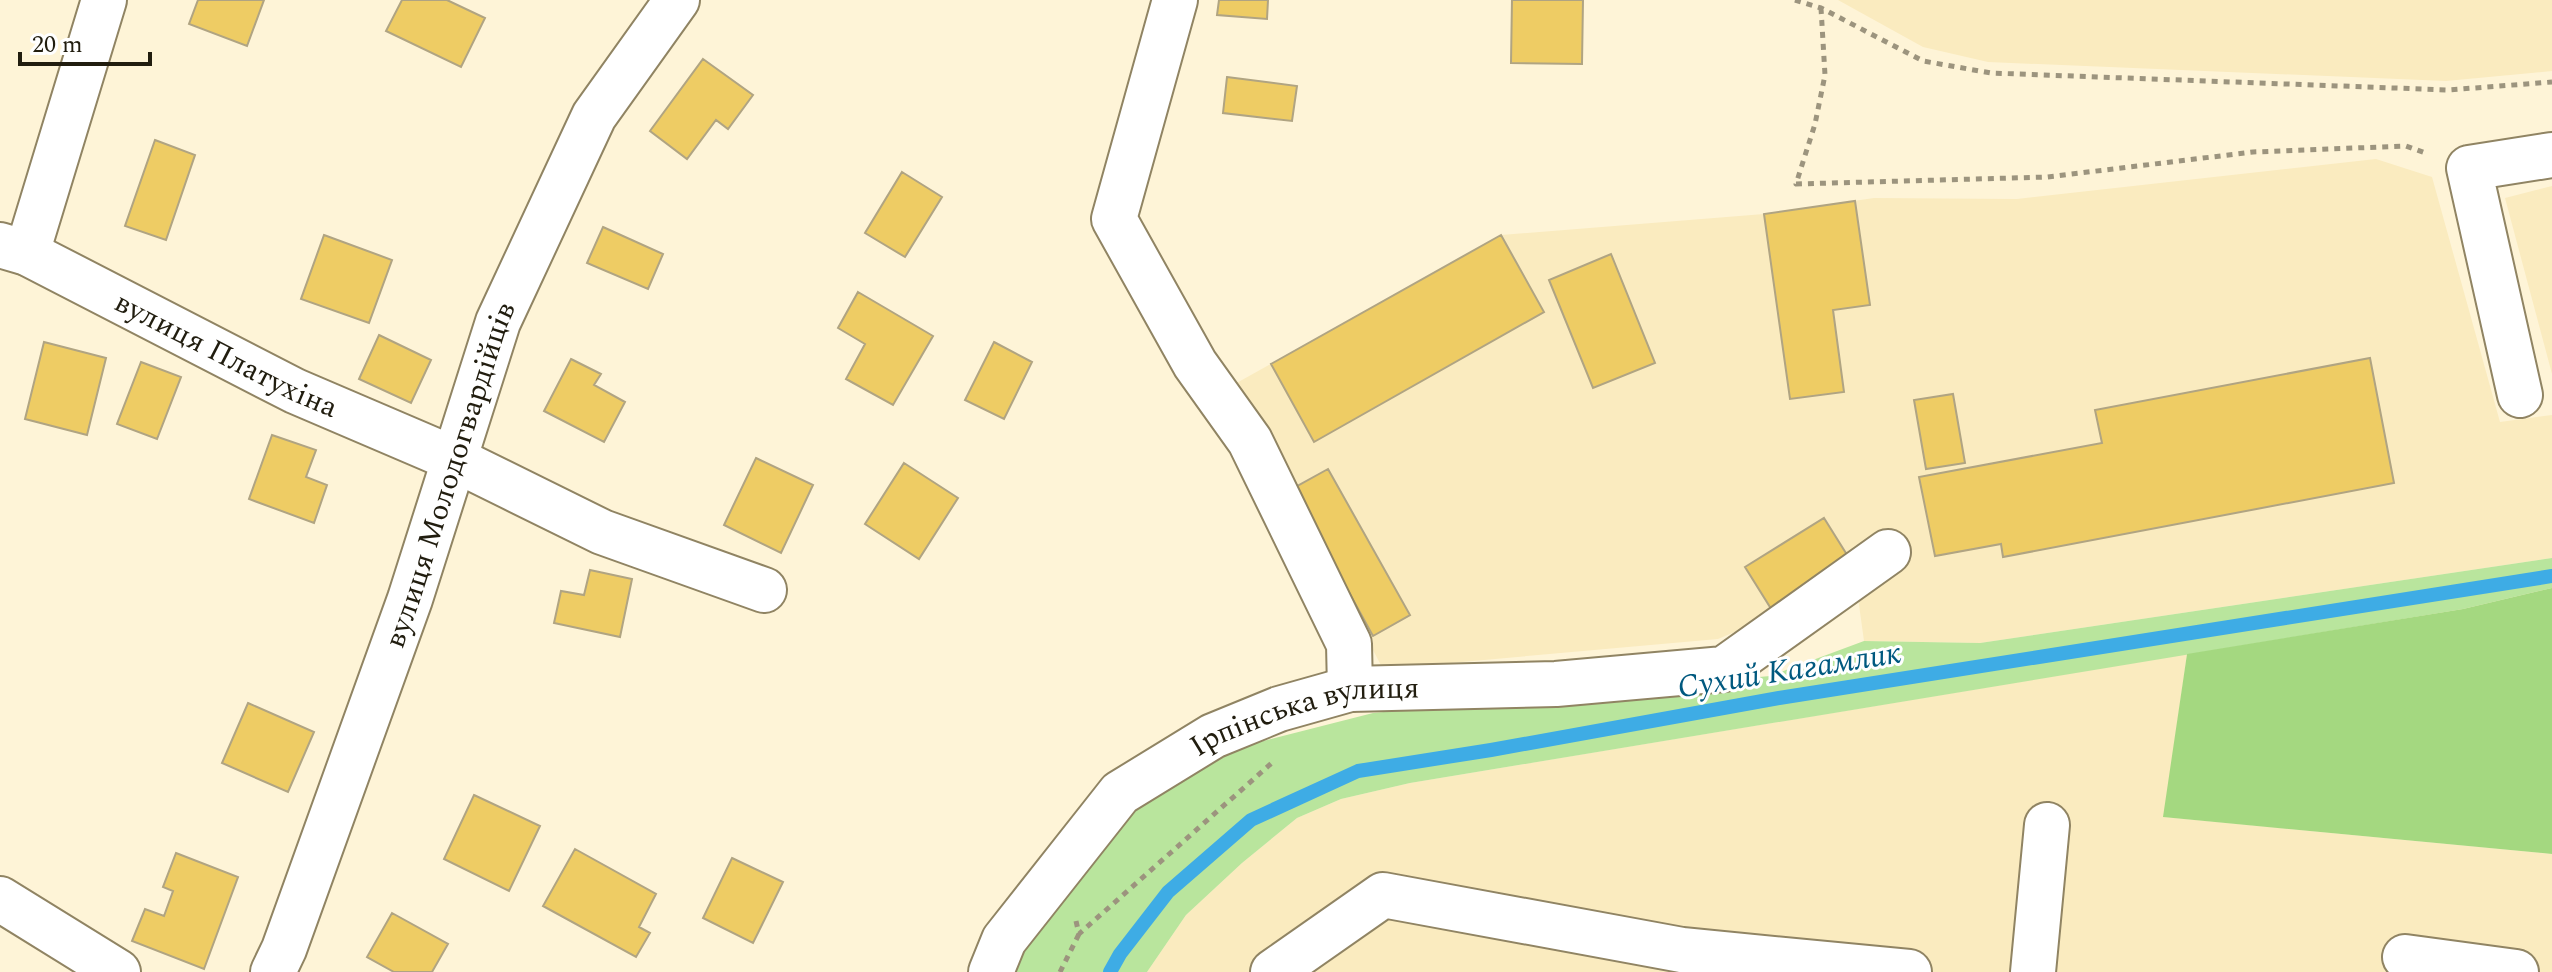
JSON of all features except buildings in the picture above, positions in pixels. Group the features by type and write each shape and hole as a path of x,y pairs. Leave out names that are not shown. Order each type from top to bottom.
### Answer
{"street":[{"path":"14,249 104,0"},
{"name":"вулиця Молодогвардійців","path":"273,972 410,599 498,322 594,116 677,0"},
{"path":"1175,0 1114,219 1195,364 1250,441 1349,644 1350,689"},
{"path":"2520,395 2469,168 2552,155"},
{"name":"вулиця Платухіна","path":"14,249 295,391 454,459 602,532 764,590"},
{"name":"Ірпінська вулиця","path":"991,972 1004,940 1120,793 1213,736 1279,709 1350,689 1556,684 1724,669 1888,552"},
{"path":"2033,972 2047,825"},
{"path":"1273,972 1383,895 1682,950 1823,968 1909,972"},
{"path":"0,899 118,972"},
{"path":"2405,957 2516,972"}],"path":[{"path":"1795,0 1821,8 1923,61 1991,73 2448,90 2552,82"},
{"path":"1821,8 1825,75 1815,124 1796,184 2047,177 2253,152 2406,146 2469,168"},
{"path":"1060,972 1079,934 1284,752"},
{"path":"1062,866 1079,934"}],"shaded area":[{"path":"1838,0 2552,0 2552,71 2446,81 1988,62 1923,47"},
{"path":"2376,159 2432,177 2500,422 2552,415 2552,558 1980,643 1864,641 1855,576 1718,639 1383,669 1233,385 1501,235 1764,214 1874,198 2017,199"},
{"path":"2552,186 2552,374 2505,198"},
{"path":"2187,654 2164,817 2552,854 2552,972 1147,972 1186,915 1242,863 1297,818 1341,799 1410,783"}],"green space":[{"path":"2552,558 2552,588 2463,609 1410,783 1341,799 1297,818 1242,863 1186,915 1147,972 1012,972 1018,956 1136,804 1224,751 1373,713 1770,676 1864,641 1980,643"},
{"path":"2552,588 2552,854 2163,817 2187,654 2463,609"}],"waterway":[{"name":"Сухий Кагамлик","path":"1110,972 1120,954 1168,892 1251,820 1358,771 1779,698 2552,576"}]}
